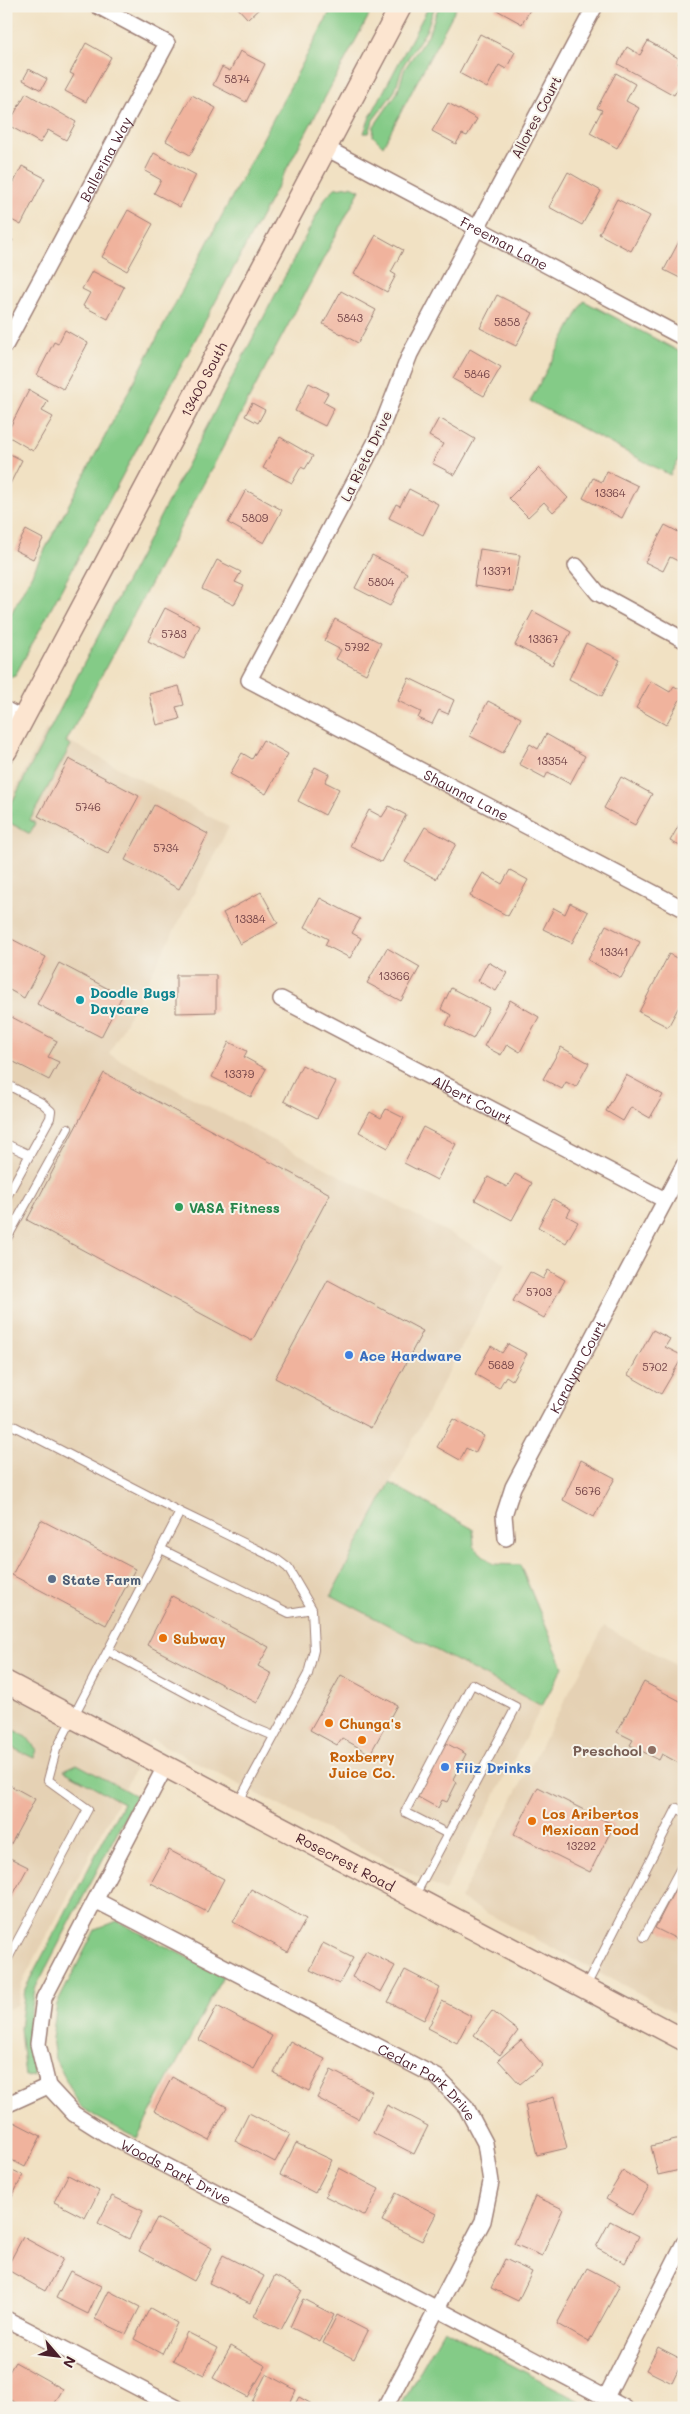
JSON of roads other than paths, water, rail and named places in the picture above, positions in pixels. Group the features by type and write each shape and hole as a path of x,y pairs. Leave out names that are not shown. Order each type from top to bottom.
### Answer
{"main road":[{"name":"13400 South","path":"6,752 15,714 326,148 401,6"},
{"name":"Rosecrest Road","path":"6,1682 684,2040"}],"street":[{"name":"Ballerina Way","path":"6,344 167,43 98,6"},
{"name":"Allores Court","path":"477,228 595,6"},
{"name":"Freeman Lane","path":"326,148 684,338"},
{"name":"La Rieta Drive","path":"249,680 372,450 410,354 477,228"},
{"path":"576,566 598,593 684,640"},
{"name":"Shaunna Lane","path":"249,680 684,909"},
{"name":"Albert Court","path":"281,998 665,1200"},
{"name":"Karalynn Court","path":"506,1538 504,1515 513,1487 684,1165"},
{"name":"Woods Park Drive","path":"166,1765 97,1901 44,1998 38,2044 48,2086 74,2114 104,2133 625,2408"},
{"name":"Cedar Park Drive","path":"97,1901 438,2077 466,2107 485,2143 491,2182 483,2221 385,2408"},
{"path":"6,2106 48,2086"},
{"path":"606,2397 684,2243"},
{"path":"6,2319 177,2408"}],"lane":[{"path":"6,1084 42,1103 51,1111 50,1118 6,1198"},
{"path":"6,1240 68,1128"},
{"path":"6,1144 30,1155"},
{"path":"6,1422 180,1512 275,1558 288,1568 312,1609 314,1650 308,1674 238,1803"},
{"path":"6,1962 88,1809 48,1780 56,1750 180,1512"},
{"path":"161,1549 289,1613 312,1609"},
{"path":"108,1651 240,1722 274,1736"},
{"path":"414,1897 448,1834 516,1707 472,1684 405,1812 448,1834"},
{"path":"585,1987 677,1808 684,1812"},
{"path":"644,1937 684,1862"}],"place":[{"name":"Doodle Bugs Daycare","path":"80,1000"},
{"name":"VASA Fitness","path":"179,1207"},
{"name":"Ace Hardware","path":"349,1355"},
{"name":"State Farm","path":"52,1579"},
{"name":"Subway","path":"163,1638"},
{"name":"Chunga's","path":"329,1723"},
{"name":"Roxberry Juice Co.","path":"362,1740"},
{"name":"Preschool","path":"652,1750"},
{"name":"Fiiz Drinks","path":"445,1767"},
{"name":"Los Aribertos Mexican Food","path":"532,1821"}]}
